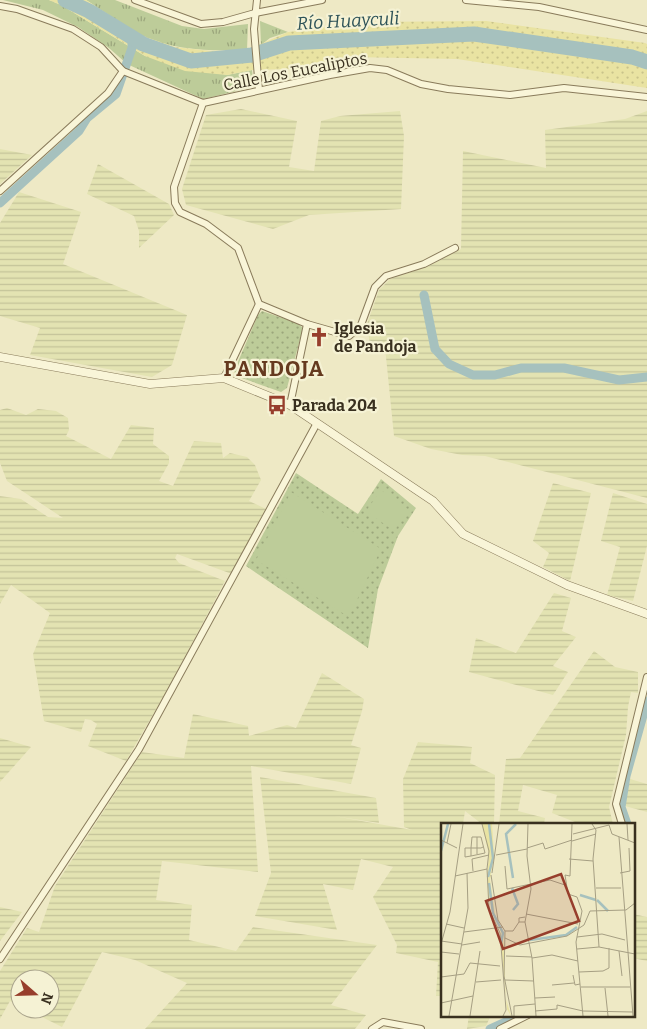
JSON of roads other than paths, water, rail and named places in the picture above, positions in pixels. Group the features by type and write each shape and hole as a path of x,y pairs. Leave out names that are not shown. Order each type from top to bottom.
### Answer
{"street":[{"path":"135,0 201,24 223,22 255,13 322,0"},
{"path":"257,0 254,43 259,90"},
{"path":"466,0 539,7 647,30"},
{"name":"Calle Los Eucaliptos","path":"0,6 17,9 72,29 101,47 123,70 203,103 370,68 387,70 421,84 448,89 510,95 564,88 647,97"},
{"path":"0,191 108,93 123,70"},
{"path":"203,103 174,187 175,203 180,212 206,224 238,248 259,304 224,378"},
{"path":"259,304 308,324 349,336 361,325 375,287 386,276 424,264 455,248"},
{"path":"290,405 308,324"},
{"path":"0,357 150,384 224,378 290,405 433,501 463,534 567,585 647,614"},
{"path":"0,960 139,749 317,424"},
{"path":"622,823 616,804 647,677"},
{"path":"500,1029 526,1016"},
{"path":"372,1029 383,1022 421,1029"}],"waterway":[{"name":"Río Huayculi","path":"65,0 89,11 143,44 191,61 252,55 289,43 474,34 632,57 647,62"},
{"path":"0,203 79,131 87,118 116,94 132,48 132,38"},
{"path":"424,295 435,349 449,364 473,375 495,375 521,368 564,368 619,380 647,377"},
{"path":"627,823 621,807 626,776 647,701"},
{"path":"490,1029 519,1016"}],"place":[{"name":"Iglesia de Pandoja","path":"319,337"},
{"name":"Parada 204","path":"277,405"}],"district":[{"name":"PANDOJA","path":"274,369"}]}
